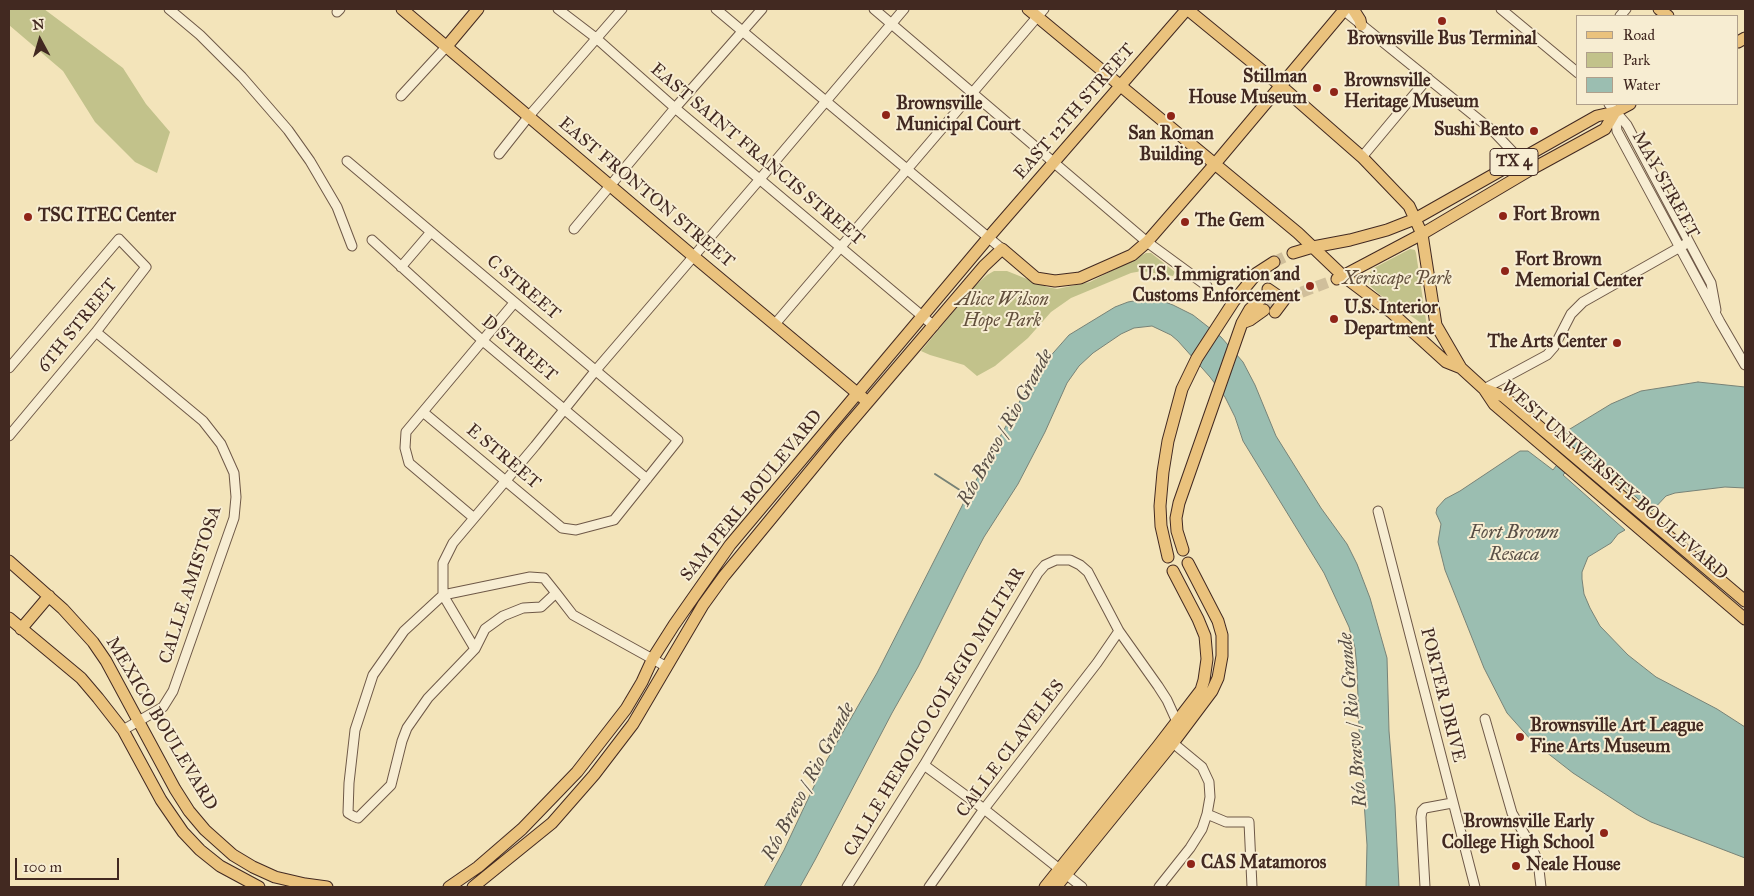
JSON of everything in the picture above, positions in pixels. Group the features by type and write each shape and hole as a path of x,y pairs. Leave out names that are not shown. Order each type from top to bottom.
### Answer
{"main road":[{"name":"EAST FRONTON STREET","path":"402,9 868,402"},
{"path":"447,46 478,9"},
{"name":"WEST UNIVERSITY BOULEVARD","path":"1028,9 1041,13 1120,86 1298,233 1340,277 1391,312 1446,362 1461,368"},
{"name":"WEST UNIVERSITY BOULEVARD","path":"1187,9 1281,86 1362,157 1409,206 1422,234 1436,325 1461,368 1484,389 1494,404 1745,619"},
{"name":"EAST 12TH STREET","path":"988,238 1187,9"},
{"path":"1002,249 1036,278 1055,281 1080,278 1132,255 1147,242 1214,165 1346,9 1360,20 1362,25"},
{"name":"TX 4","path":"1313,247 1387,230 1415,219 1597,116 1612,108 1626,105"},
{"name":"TX 4","path":"1340,277 1422,234 1530,170 1605,129 1612,108"},
{"name":"SAM PERL BOULEVARD","path":"449,887 478,867 522,829 578,772 626,709 642,682 653,658 730,545 988,238"},
{"path":"1293,253 1313,247"},
{"name":"SAM PERL BOULEVARD","path":"473,887 552,823 587,782 633,724 703,605 724,576 868,402 984,266 1002,249"},
{"path":"1168,557 1161,526 1160,506 1163,472 1173,421 1185,383 1196,358 1231,305 1257,273 1274,262"},
{"path":"1183,550 1176,518 1188,475 1242,323 1267,303 1285,299 1267,303"},
{"path":"1417,336 1429,335 1434,331 1436,325"},
{"name":"WEST UNIVERSITY BOULEVARD","path":"1484,389 1503,396 1745,601"},
{"name":"MEXICO BOULEVARD","path":"9,561 77,623 93,642 106,661 182,800 197,821 214,839 233,855 262,871 283,878 326,887"},
{"path":"1131,787 1172,743 1212,691 1218,678 1222,656 1222,635 1218,621 1188,563"},
{"path":"1045,887 1063,872 1131,787 1201,690 1204,680 1207,649 1204,636 1198,619 1173,570"},
{"path":"21,629 49,596"},
{"name":"MEXICO BOULEVARD","path":"9,618 80,678 98,698 123,730 161,800 183,832 200,850 220,866 259,887"},
{"path":"578,772 587,782"},
{"path":"1056,887 1063,872"}],"street":[{"path":"169,9 200,35 242,76 288,130 310,161 337,207 352,246"},
{"name":"EAST SAINT FRANCIS STREET","path":"558,9 596,38 675,108 934,326"},
{"path":"499,154 529,116 622,9"},
{"path":"716,9 1002,249"},
{"path":"574,229 675,108 762,9"},
{"path":"874,9 1147,242 1207,286"},
{"path":"475,649 443,596 442,563 453,543 566,409 596,370 904,9"},
{"path":"1501,9 1576,69"},
{"path":"775,324 1041,13"},
{"path":"1362,25 1493,131 1530,170"},
{"path":"401,96 447,46"},
{"path":"1362,157 1428,78"},
{"name":"MAY STREET","path":"1612,108 1627,125 1711,284 1717,318"},
{"name":"MAY STREET","path":"1612,108 1617,131 1717,318 1745,365"},
{"name":"C STREET","path":"347,161 678,440 647,479"},
{"path":"401,266 432,232"},
{"name":"6TH STREET","path":"9,368 119,239 146,267 96,332 9,436"},
{"name":"D STREET","path":"372,240 483,341 647,479"},
{"path":"1484,389 1547,355 1554,347 1571,314 1583,302 1689,242"},
{"path":"474,518 409,463 405,448 406,432 514,303"},
{"name":"CALLE AMISTOSA","path":"96,332 203,421 222,444 234,473 236,498 234,518 173,691 163,707 123,730"},
{"name":"E STREET","path":"423,412 562,528 576,530 614,520 647,479"},
{"name":"PORTER DRIVE","path":"1378,511 1475,887"},
{"name":"CALLE HEROICO COLEGIO MILITAR","path":"847,887 924,765 1033,581 1045,565 1056,560 1070,560 1088,572 1119,631 1167,700 1177,722"},
{"path":"556,592 541,608 524,608 503,616 485,628 475,649 428,698 415,715 402,741 390,785 358,818 348,813 349,783 355,730 373,675 404,632 443,596 530,577 544,578 556,592 573,615 667,667"},
{"name":"CALLE CLAVELES","path":"929,887 984,809 1097,663 1119,631"},
{"path":"1485,719 1512,813 1530,842 1538,861 1541,887"},
{"path":"1159,887 1190,848 1202,829 1207,814 1210,790 1206,773 1202,767 1172,743"},
{"path":"924,765 984,809 1082,887"},
{"path":"1424,887 1422,811 1425,808 1452,802"},
{"path":"1207,814 1226,822 1249,822 1252,887"}],"green space":[{"path":"9,9 44,9 123,68 146,104 170,132 157,173 135,162 95,122 63,71 9,25"},
{"name":"Xeriscape Park","path":"1410,249 1415,250 1416,253 1427,327 1379,294 1368,284 1368,276 1372,269"},
{"name":"Alice Wilson Hope Park","path":"1146,253 1151,253 1175,272 1173,276 1142,271 1131,273 1071,298 1051,312 1028,338 995,366 977,376 964,365 921,351 974,287 994,271 1007,271 1047,287 1057,289 1090,282"}],"water":[{"name":"Río Bravo / Rio Grande","path":"1145,299 1157,299 1193,315 1221,337 1243,362 1255,385 1276,436 1321,508 1347,544 1357,564 1370,598 1387,658 1389,731 1399,887 1366,887 1367,845 1357,668 1355,648 1349,627 1324,573 1243,441 1235,417 1225,397 1178,341 1171,335 1152,326 1134,328 1121,334 1093,353 1079,366 1067,383 1045,432 1018,484 984,537 918,667 800,887 764,887 784,850 824,765 877,673 964,502 1039,369 1069,335 1115,307"},
{"name":"Fort Brown Resaca","path":"1698,382 1745,387 1745,488 1725,487 1675,493 1666,496 1652,511 1584,452 1563,475 1625,530 1618,534 1611,543 1588,557 1582,572 1584,594 1600,626 1628,655 1656,677 1717,709 1745,727 1745,858 1651,822 1636,814 1573,773 1532,741 1507,713 1484,668 1445,570 1438,542 1441,524 1436,513 1437,508 1445,499 1520,451 1528,451 1553,470 1575,441 1565,432 1611,404 1641,391"}],"waterway":[{"name":"Río Bravo / Rio Grande","path":"935,474 969,496"}],"tunnel":[{"path":"1274,262 1293,253"},
{"path":"1286,298 1337,279"},
{"path":"1263,305 1271,301"}],"place":[{"name":"Brownsville Bus Terminal","path":"1442,21"},
{"name":"Stillman House Museum","path":"1317,88"},
{"name":"Brownsville Heritage Museum","path":"1334,92"},
{"name":"Brownsville Municipal Court","path":"886,115"},
{"name":"San Roman Building","path":"1171,116"},
{"name":"Sushi Bento","path":"1534,131"},
{"name":"Fort Brown","path":"1503,216"},
{"name":"TSC ITEC Center","path":"28,217"},
{"name":"The Gem","path":"1185,222"},
{"name":"Fort Brown Memorial Center","path":"1505,271"},
{"name":"U.S. Immigration and Customs Enforcement","path":"1310,286"},
{"name":"U.S. Interior Department","path":"1334,319"},
{"name":"The Arts Center","path":"1617,343"},
{"name":"Brownsville Art League Fine Arts Museum","path":"1520,737"},
{"name":"Brownsville Early College High School","path":"1604,833"},
{"name":"CAS Matamoros","path":"1191,864"},
{"name":"Neale House","path":"1516,866"}]}
